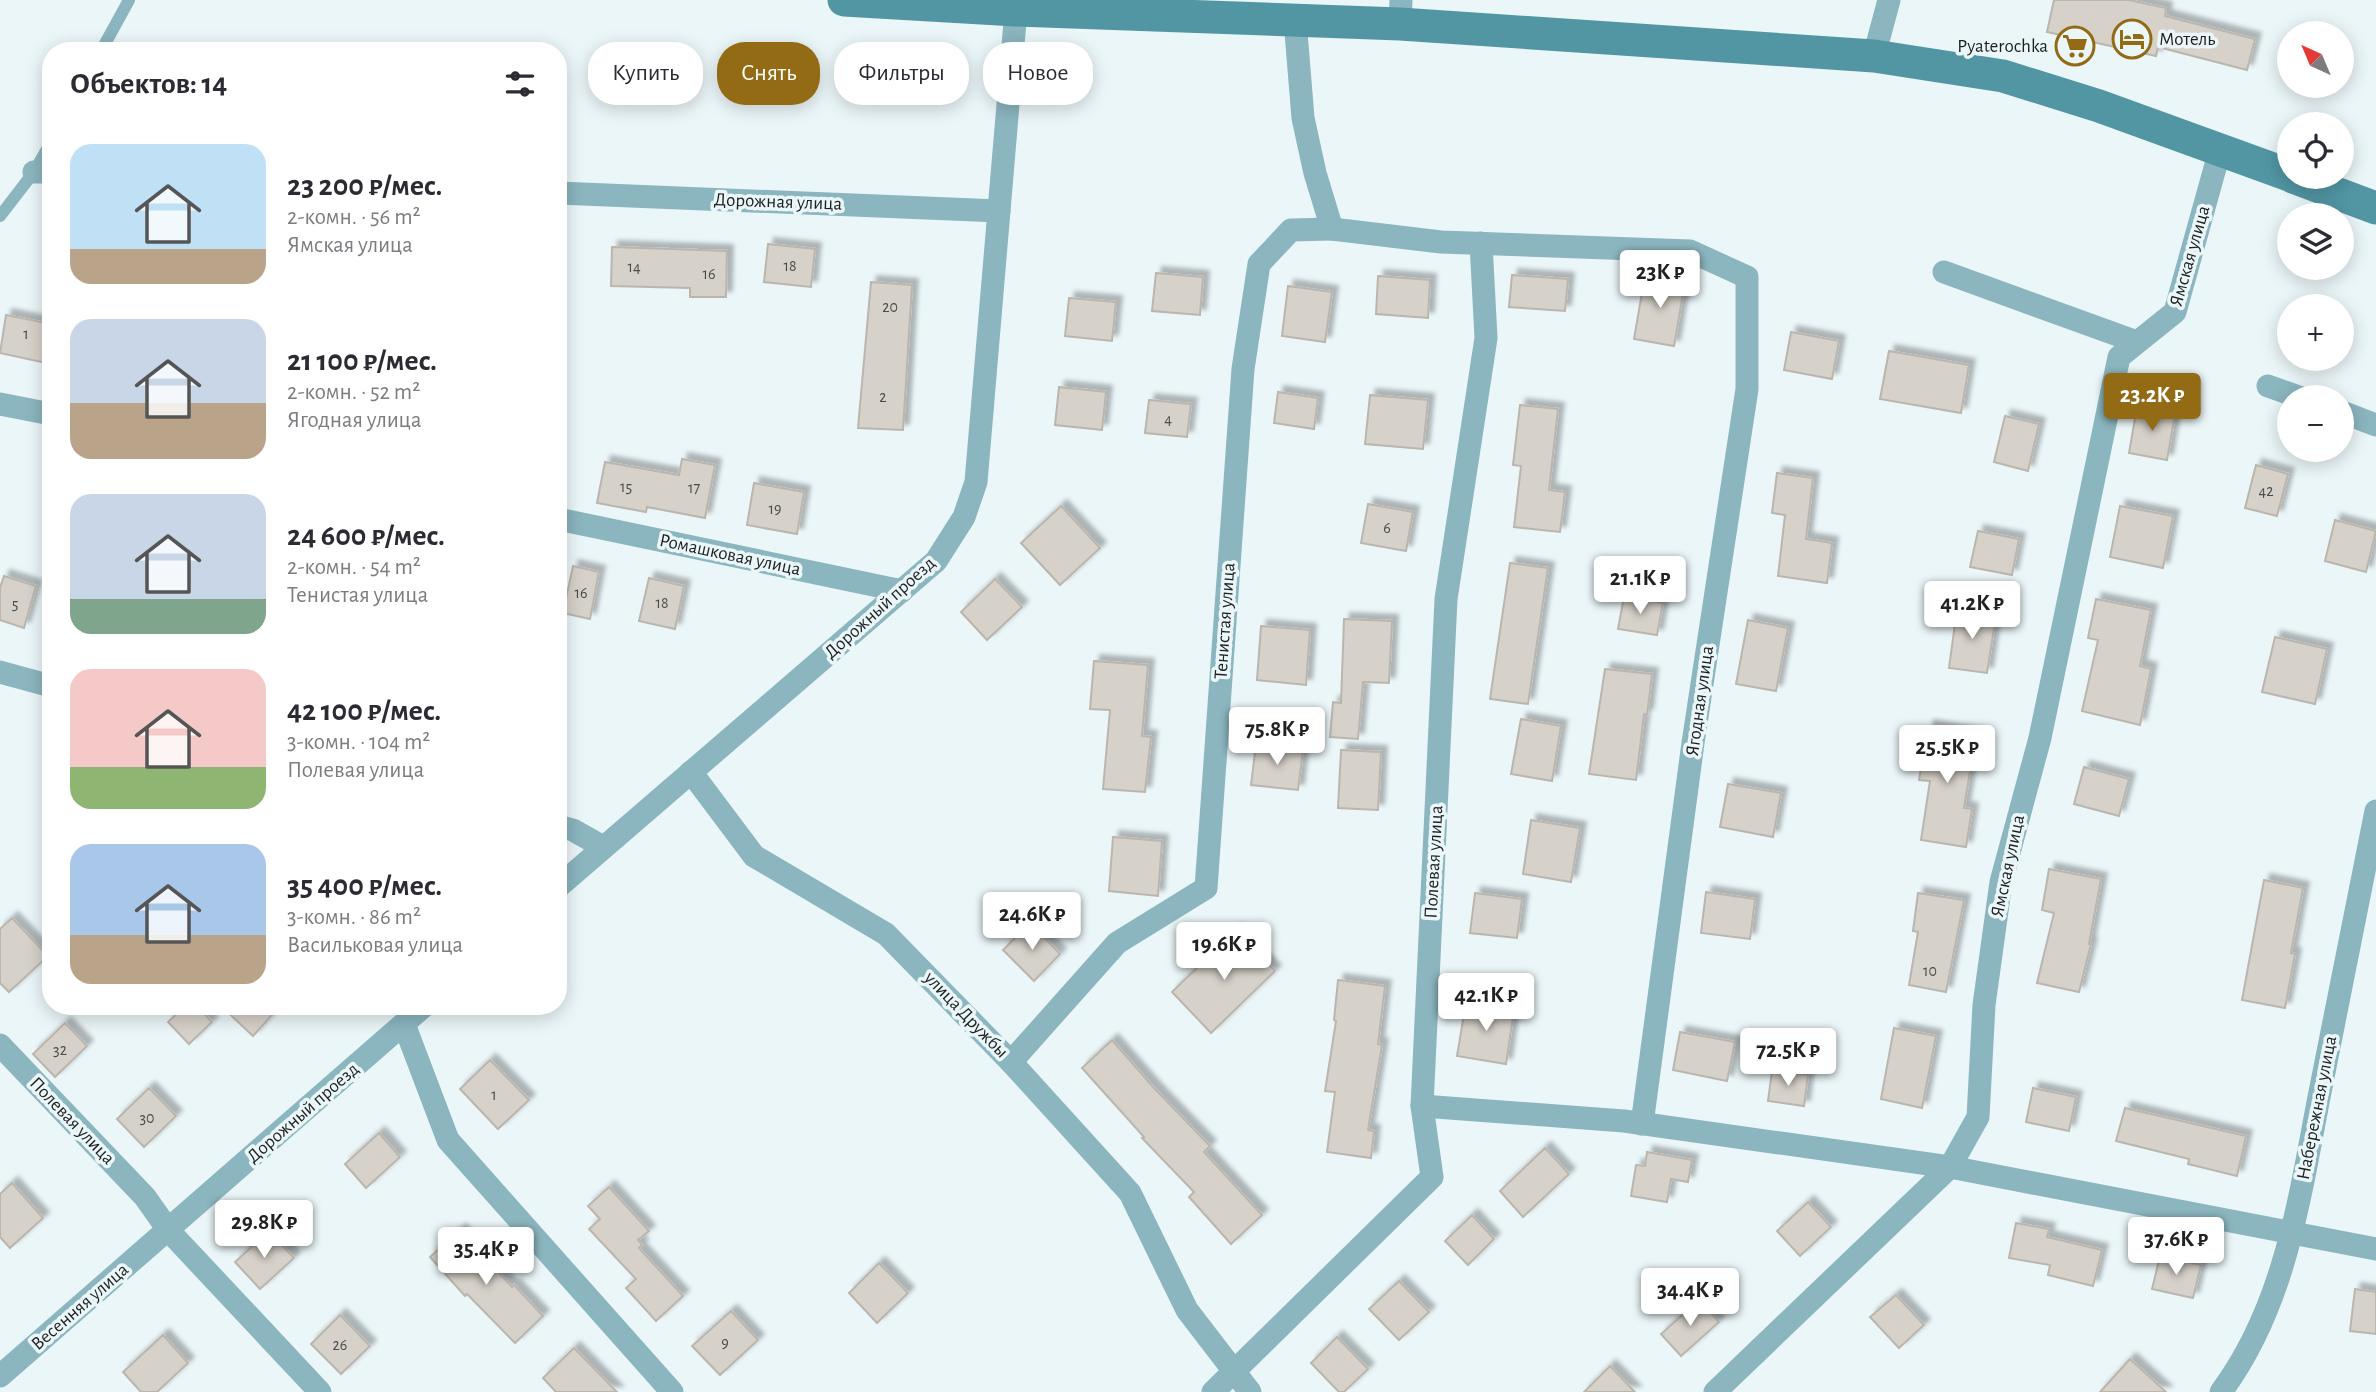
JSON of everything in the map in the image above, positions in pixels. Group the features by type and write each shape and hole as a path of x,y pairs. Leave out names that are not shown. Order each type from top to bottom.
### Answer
{"main road":[{"path":"844,0 1295,20 1400,12 1874,56 2003,76 2099,106 2277,171"},
{"path":"2326,189 2376,208"}],"street":[{"path":"1874,56 1889,0"},
{"name":"Дорожный проезд","path":"567,879 936,561 964,517 976,482 1016,9"},
{"path":"1295,20 1303,118 1332,229 1441,242 1481,243"},
{"name":"Ямская улица","path":"1716,1392 1950,1167 1978,1117 1984,1005 2001,882 2040,738 2119,357 2175,312 2220,150"},
{"name":"Дорожная улица","path":"567,193 999,211"},
{"name":"Тенистая улица","path":"1011,1062 1117,943 1206,888 1243,369 1259,264 1291,230 1332,229"},
{"name":"Ягодная улица","path":"1481,243 1690,251 1747,277 1747,389 1693,743 1642,1124"},
{"name":"Полевая улица","path":"1213,1392 1432,1177 1422,1106 1446,598 1486,338 1481,243"},
{"path":"1944,272 2137,342"},
{"path":"2268,386 2277,389"},
{"path":"0,404 42,412"},
{"path":"2354,417 2376,425"},
{"name":"Ромашковая улица","path":"567,521 902,591"},
{"path":"0,672 42,684"},
{"name":"улица Дружбы","path":"691,772 754,856 886,934 1011,1062 1130,1193 1186,1310 1250,1392"},
{"name":"Набережная улица","path":"2221,1392 2239,1368 2259,1331 2287,1255 2376,811"},
{"path":"567,828 603,848"},
{"name":"Дорожный проезд","path":"170,1229 414,1015"},
{"path":"404,1024 448,1140 672,1392"},
{"name":"Полевая улица","path":"0,1045 145,1197 170,1229"},
{"path":"1422,1106 1642,1124 1950,1167 2376,1249"},
{"path":"170,1229 320,1392"},
{"name":"Весенняя улица","path":"0,1376 170,1229"}],"lane":[{"path":"106,42 128,0"},
{"path":"0,216 42,173"}],"building":[{"path":"2054,0 2129,0 2166,8 2165,16 2255,39 2247,70 2158,47 2156,56 2047,32"},
{"path":"768,244 815,249 811,287 764,282"},
{"path":"612,247 727,251 726,297 690,297 690,288 611,286"},
{"path":"1156,273 1203,277 1200,315 1152,311"},
{"path":"1512,275 1568,279 1565,311 1509,307"},
{"path":"1645,275 1685,282 1674,346 1634,339"},
{"path":"1378,276 1430,280 1428,318 1376,314"},
{"path":"871,282 912,285 903,430 858,428"},
{"path":"1288,286 1332,292 1325,342 1282,336"},
{"path":"1069,298 1116,302 1112,341 1065,336"},
{"path":"6,315 42,322 42,362 0,353"},
{"path":"1791,332 1839,341 1832,379 1784,370"},
{"path":"1889,351 1969,365 1961,413 1880,399"},
{"path":"1059,387 1106,392 1102,430 1055,425"},
{"path":"1278,392 1318,398 1314,429 1274,423"},
{"path":"1370,395 1428,400 1423,449 1365,444"},
{"path":"1149,400 1191,404 1187,437 1145,433"},
{"path":"1520,405 1558,409 1549,490 1565,492 1560,532 1514,527 1521,466 1513,465"},
{"path":"2137,407 2175,414 2167,460 2129,453"},
{"path":"2005,416 2039,424 2028,471 1994,462"},
{"path":"682,459 715,465 705,518 647,507 646,512 597,503 605,462 679,475"},
{"path":"2256,465 2288,474 2277,516 2245,508"},
{"path":"1777,473 1813,478 1806,539 1832,543 1827,583 1778,576 1785,515 1772,513"},
{"path":"754,483 804,492 797,534 747,525"},
{"path":"1368,504 1413,512 1406,551 1361,543"},
{"path":"1061,506 1100,548 1060,585 1021,543"},
{"path":"2120,506 2173,516 2163,568 2110,557"},
{"path":"2335,520 2376,531 2366,572 2325,561"},
{"path":"1978,531 2019,539 2012,575 1970,567"},
{"path":"1510,563 1548,568 1528,704 1490,699"},
{"path":"573,566 599,572 590,619 567,614 567,594"},
{"path":"4,576 36,586 24,628 0,620 0,588"},
{"path":"649,578 684,586 675,629 639,621"},
{"path":"995,579 1022,607 987,640 961,612"},
{"path":"1624,597 1663,603 1657,635 1618,629"},
{"path":"2096,599 2151,610 2140,666 2151,669 2140,725 2082,711 2098,640 2088,638"},
{"path":"1957,609 1996,615 1987,673 1949,668"},
{"path":"1344,619 1392,621 1389,683 1363,682 1358,739 1330,737 1333,702 1341,703"},
{"path":"1748,620 1788,628 1776,691 1736,684"},
{"path":"1261,626 1310,630 1306,685 1257,680"},
{"path":"2275,637 2327,649 2315,704 2262,692"},
{"path":"1094,661 1148,665 1142,736 1151,737 1145,792 1103,789 1110,710 1090,709"},
{"path":"1605,669 1652,674 1636,780 1589,774"},
{"path":"1521,719 1561,726 1552,781 1511,774"},
{"path":"1928,726 1976,734 1964,808 1972,809 1966,847 1921,840 1930,781 1919,780"},
{"path":"1256,744 1303,750 1298,790 1251,785"},
{"path":"1341,750 1381,752 1378,810 1338,808"},
{"path":"2084,767 2129,779 2119,816 2074,804"},
{"path":"1728,784 1781,793 1773,837 1720,827"},
{"path":"1531,820 1580,828 1571,882 1523,874"},
{"path":"1113,837 1162,841 1158,896 1109,891"},
{"path":"2049,869 2101,879 2091,944 2079,992 2037,983 2054,913 2042,910"},
{"path":"2264,880 2303,888 2291,953 2295,954 2285,1008 2242,1000"},
{"path":"1706,892 1755,899 1750,939 1701,933"},
{"path":"1475,893 1522,899 1517,938 1470,933"},
{"path":"1918,893 1964,900 1946,992 1909,985 1918,932 1913,931"},
{"path":"12,918 42,950 42,962 9,992 0,983 0,929"},
{"path":"1030,923 1060,954 1034,981 1003,950"},
{"path":"1236,930 1275,971 1211,1033 1172,992"},
{"path":"1338,980 1385,986 1378,1044 1382,1045 1368,1130 1374,1131 1371,1158 1327,1152 1335,1092 1325,1091 1336,1021"},
{"path":"1466,1002 1514,1010 1506,1064 1457,1056"},
{"path":"175,1015 205,1015 212,1022 189,1044 168,1022"},
{"path":"231,1015 272,1015 253,1036"},
{"path":"65,1023 87,1046 55,1077 33,1054"},
{"path":"1894,1028 1936,1036 1922,1108 1881,1099"},
{"path":"1680,1032 1735,1042 1727,1081 1673,1070"},
{"path":"1112,1040 1210,1146 1204,1152 1262,1215 1231,1244 1189,1197 1194,1192 1142,1138 1144,1137 1082,1068"},
{"path":"490,1060 529,1100 498,1129 460,1089"},
{"path":"1772,1071 1808,1075 1804,1106 1768,1101"},
{"path":"149,1088 176,1116 144,1147 117,1119"},
{"path":"2033,1088 2076,1097 2069,1131 2026,1122"},
{"path":"2125,1108 2246,1136 2237,1176 2188,1164 2189,1159 2116,1141"},
{"path":"379,1133 400,1157 366,1188 345,1164"},
{"path":"1545,1148 1569,1174 1523,1217 1500,1191"},
{"path":"1647,1152 1692,1160 1688,1182 1671,1179 1667,1202 1631,1196 1636,1165 1645,1166"},
{"path":"12,1183 43,1218 10,1248 0,1237 0,1194"},
{"path":"609,1187 649,1231 638,1240 642,1245 639,1248 683,1296 656,1321 626,1288 636,1279 589,1229 600,1219 588,1206"},
{"path":"1808,1202 1831,1227 1800,1256 1777,1231"},
{"path":"1472,1215 1494,1239 1468,1265 1445,1241"},
{"path":"2016,1223 2049,1229 2047,1237 2102,1250 2093,1286 2048,1275 2050,1265 2009,1258"},
{"path":"460,1230 512,1287 514,1285 543,1316 515,1343 467,1294 465,1296 430,1257"},
{"path":"269,1231 294,1258 260,1289 235,1262"},
{"path":"2160,1256 2201,1265 2193,1298 2152,1289"},
{"path":"879,1263 908,1293 877,1323 849,1293"},
{"path":"1399,1281 1429,1312 1399,1340 1369,1309"},
{"path":"2355,1289 2376,1292 2376,1334 2350,1331"},
{"path":"1896,1295 1924,1325 1899,1348 1870,1317"},
{"path":"1699,1300 1719,1322 1681,1356 1661,1334"},
{"path":"731,1311 758,1340 720,1375 692,1346"},
{"path":"340,1315 370,1346 341,1374 311,1344"},
{"path":"163,1335 188,1363 157,1392 141,1392 123,1372"},
{"path":"1337,1337 1368,1369 1344,1392 1339,1392 1311,1363"},
{"path":"574,1348 617,1392 556,1392 543,1378"},
{"path":"2130,1359 2166,1392 2100,1392"},
{"path":"1610,1366 1635,1392 1584,1392"}],"place":[{"name":"Мотель","path":"2132,39"},
{"name":"Pyaterochka","path":"2075,46"}]}
